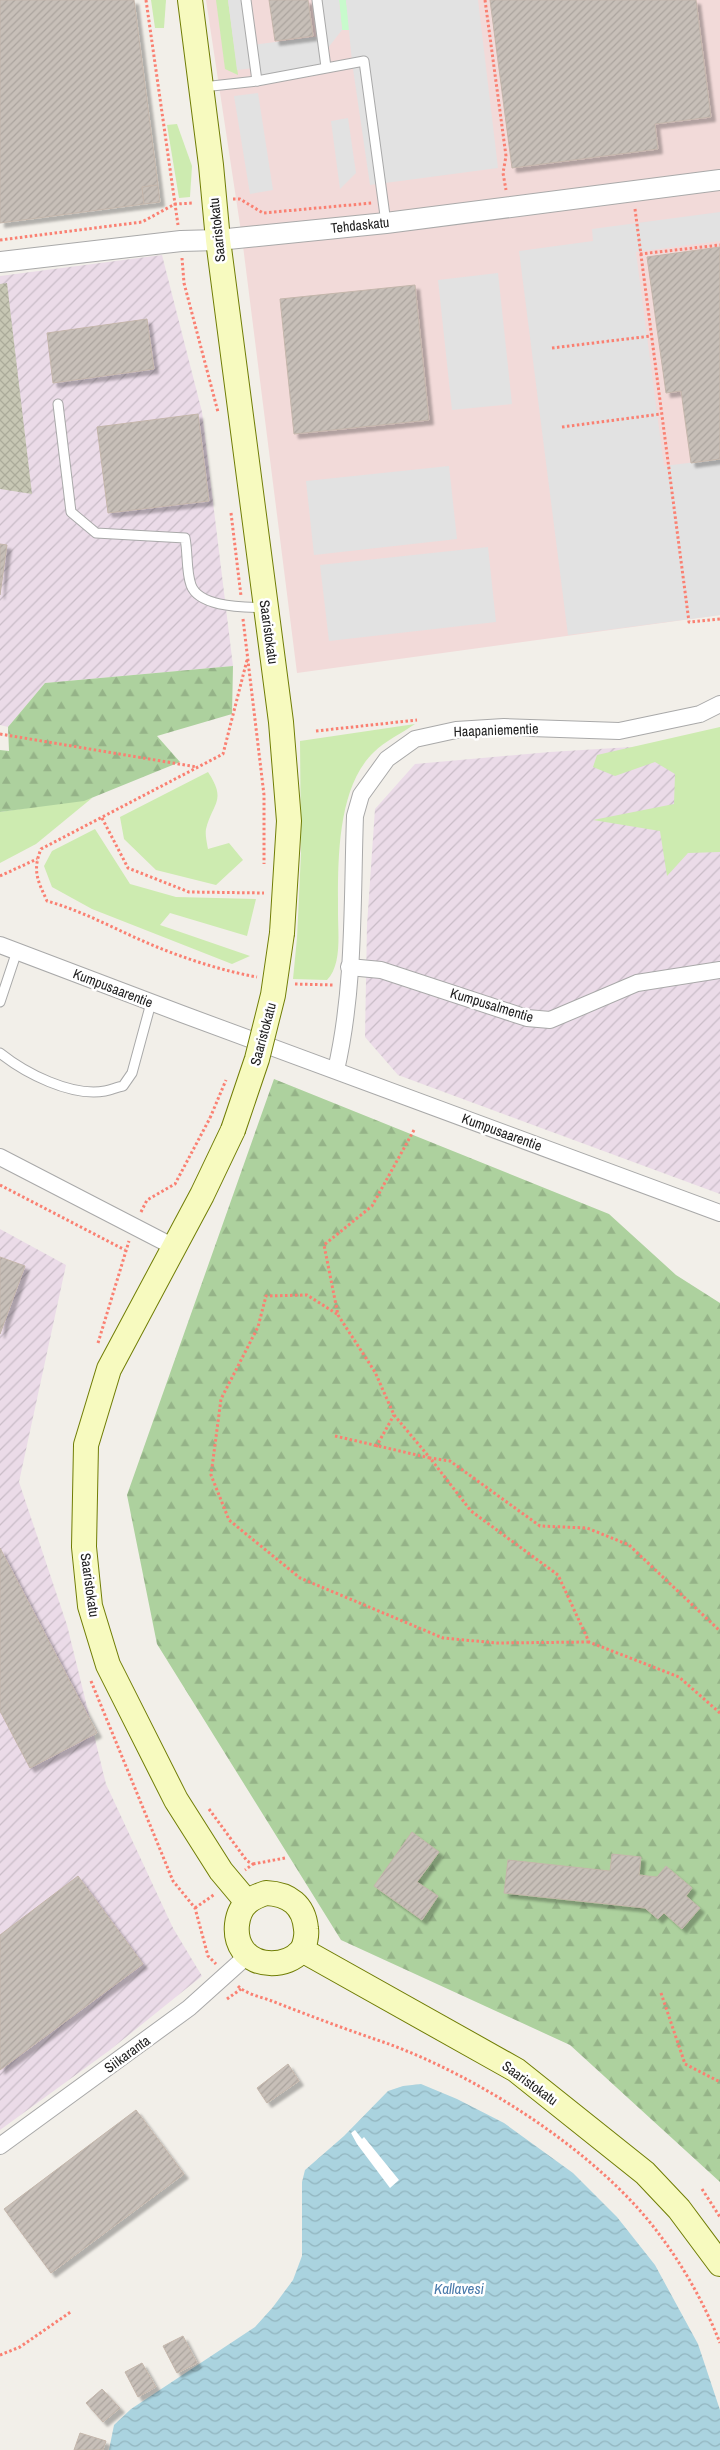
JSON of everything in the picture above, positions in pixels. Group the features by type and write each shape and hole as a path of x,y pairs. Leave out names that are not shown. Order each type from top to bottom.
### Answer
{"main road":[{"name":"Saaristokatu","path":"190,0 218,240 281,722 288,821 282,933 273,995 257,1059 233,1130 174,1247 109,1369 86,1445 84,1547 90,1606 108,1665 176,1800 221,1871 247,1902"},
{"path":"266,1893 280,1894 290,1898 302,1909 305,1919 306,1934 302,1950 286,1961 276,1963 257,1961 248,1955 239,1942 236,1931 238,1915 247,1902 266,1893"},
{"name":"Saaristokatu","path":"302,1950 516,2070 644,2173 679,2210 720,2264"}],"street":[{"name":"Tehdaskatu","path":"0,262 181,241 218,240 386,223 720,180"},
{"name":"Haapaniementie","path":"336,1070 343,1040 349,984 355,816 361,795 386,760 415,740 456,730 504,727 619,731 700,714 720,704"},
{"name":"Kumpusaarentie","path":"0,945 151,1003 720,1213"},
{"name":"Kumpusalmentie","path":"349,968 381,970 527,1018 550,1020 637,983 720,970"},
{"path":"0,1157 174,1247"},
{"name":"Siikaranta","path":"0,2146 189,2008 248,1955"}],"lane":[{"path":"246,0 257,81"},
{"path":"317,0 326,67"},
{"path":"201,87 224,87 364,61 386,223"},
{"path":"58,404 71,512 96,532 185,538 191,585 199,594 210,602 241,607 266,608"},
{"path":"0,1002 17,951"},
{"path":"0,1053 16,1066 44,1080 74,1089 103,1092 123,1086 132,1073 151,1003"}],"path":[{"path":"0,240 142,222 175,204 146,0"},
{"path":"485,0 506,156 503,173 506,192"},
{"path":"633,191 689,622 720,620"},
{"path":"640,254 720,244"},
{"path":"552,348 651,336"},
{"path":"562,427 662,414"},
{"path":"248,658 223,754 41,849 37,859 36,874 47,901 70,907 158,948 238,973 266,979"},
{"path":"0,734 198,767"},
{"path":"102,818 128,868 189,892 264,894"},
{"path":"0,876 37,859"},
{"path":"285,982 304,986 349,984"},
{"path":"96,1352 125,1250 147,1200 175,1184 210,1118"},
{"path":"414,1130 372,1206 324,1245 338,1315 375,1372 394,1415 471,1512 558,1575 589,1642"},
{"path":"0,1185 125,1250"},
{"path":"338,1315 307,1295 266,1296 258,1327 221,1399 211,1475 228,1520 300,1578 443,1638 497,1644 589,1642 678,1677 720,1713"},
{"path":"376,1447 394,1415"},
{"path":"335,1436 376,1447 450,1462 540,1526 587,1528 630,1545 720,1631"},
{"path":"88,1673 173,1881 195,1908 208,1956"},
{"path":"253,1864 285,1858"},
{"path":"240,1989 410,2052 483,2088 538,2121 615,2185 659,2234 707,2311 720,2343"},
{"path":"661,1993 685,2064 720,2082"},
{"path":"702,2189 720,2217"},
{"path":"0,2355 20,2346 72,2312"}],"shaded area":[{"path":"206,0 720,0 720,615 297,673 242,238"},
{"path":"228,0 246,0 252,45 322,36 317,0 339,0 342,30 324,53 326,67 257,81 254,68 237,70"},
{"path":"346,0 478,0 498,168 370,185 352,62"},
{"path":"258,93 273,190 250,194 234,96"},
{"path":"348,118 356,173 340,189 331,121"},
{"path":"720,212 720,241 636,252 664,466 720,459 720,615 568,635 519,251 593,241 592,229"},
{"path":"162,255 202,412 233,666 45,683 8,727 0,725 0,276"},
{"path":"498,273 512,404 452,410 438,280"},
{"path":"7,283 32,494 0,489 0,284"},
{"path":"449,466 457,539 314,555 306,481"},
{"path":"488,547 496,622 329,641 320,565"},
{"path":"720,727 720,1194 398,1075 365,1037 367,925 375,809 415,764 550,752 680,744"},
{"path":"0,1229 66,1265 19,1482 67,1625 106,1784 173,1928 202,1976 110,2050 0,2130"}],"green space":[{"path":"151,0 166,0 164,28 155,28"},
{"path":"216,0 228,0 238,75 225,69"},
{"path":"339,0 346,0 350,30 342,30"},
{"path":"177,124 192,166 190,197 179,198 167,125"},
{"path":"233,666 232,714 157,736 180,762 84,801 0,812 0,750 9,751 8,727 45,683"},
{"path":"415,724 378,748 362,767 352,785 346,806 339,850 338,948 332,974 327,980 293,979 301,853 300,741"},
{"path":"720,727 720,852 688,853 667,876 660,831 593,820 674,804 675,774 655,762 615,776 593,767 597,755"},
{"path":"208,772 217,789 218,796 206,829 208,849 229,843 243,860 216,885 156,870 124,839 120,817"},
{"path":"92,798 36,844 0,863 0,812"},
{"path":"95,829 130,884 176,897 256,899 247,936 170,913 160,925 250,956 232,964 92,909 52,887 44,866 52,851"},
{"path":"274,1079 609,1214 676,1275 720,1303 720,2182 570,2045 341,1940 157,1644 127,1495"}],"water":[{"name":"Kallavesi","path":"421,2084 457,2099 504,2123 573,2173 617,2217 655,2265 698,2344 720,2410 720,2450 109,2450 114,2425 131,2409 255,2327 293,2280 302,2256 302,2182 305,2170 344,2136 388,2091 403,2086"}],"pier":[{"path":"355,2130 362,2139 364,2137 399,2180 390,2188 357,2144 351,2133"}],"building":[{"path":"0,0 134,0 158,185 142,187 144,204 0,223"},
{"path":"269,0 308,0 313,36 275,41"},
{"path":"490,0 696,0 711,117 655,124 658,149 512,168"},
{"path":"158,185 160,202 144,204 142,187"},
{"path":"720,247 720,459 691,463 681,391 666,393 647,257"},
{"path":"415,285 429,420 294,434 280,299"},
{"path":"147,319 154,369 53,383 47,333"},
{"path":"198,414 209,501 108,513 97,427"},
{"path":"0,544 7,545 0,595"},
{"path":"0,1257 25,1266 0,1334"},
{"path":"0,1548 97,1733 30,1768 0,1711"},
{"path":"412,1832 439,1852 417,1882 438,1896 422,1920 374,1886"},
{"path":"612,1854 641,1857 639,1875 657,1877 666,1866 692,1888 686,1896 700,1908 682,1929 664,1913 658,1919 645,1908 504,1893 508,1860 610,1871"},
{"path":"78,1876 143,1964 0,2070 0,1935"},
{"path":"288,2064 299,2081 267,2103 257,2088"},
{"path":"136,2110 184,2174 51,2273 4,2209"},
{"path":"183,2336 197,2363 177,2373 163,2346"},
{"path":"142,2363 156,2387 138,2397 125,2372"},
{"path":"102,2389 120,2408 103,2422 86,2403"},
{"path":"80,2433 106,2441 103,2450 74,2450"}]}
